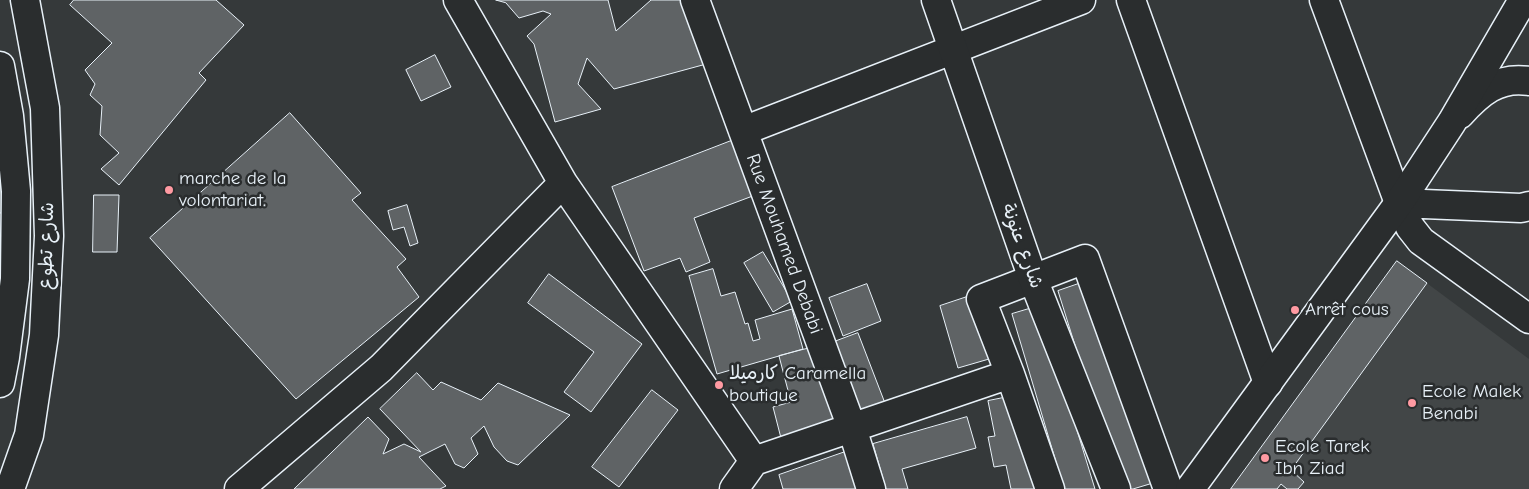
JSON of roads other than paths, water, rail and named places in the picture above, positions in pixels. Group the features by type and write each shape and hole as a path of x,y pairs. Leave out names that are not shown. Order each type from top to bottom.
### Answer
{"street":[{"name":"شارع تطوع","path":"10,489 29,435 42,353 49,236 45,108 25,0"},
{"path":"458,0 563,184 754,461"},
{"name":"Rue Mouhamed Debabi","path":"695,0 852,428 871,489"},
{"name":"شارع عنونة","path":"936,0 1033,279 1116,489"},
{"path":"743,131 1081,0"},
{"path":"1132,0 1268,383"},
{"path":"1324,0 1399,203 1410,227 1421,241 1529,319"},
{"path":"1190,489 1399,203 1452,122 1523,0"},
{"path":"0,66 9,116 16,190 15,279 6,303 5,357 0,383"},
{"path":"1452,122 1478,95 1494,85 1519,80 1529,81"},
{"path":"239,489 381,368 563,184"},
{"path":"1399,203 1526,208"},
{"path":"1050,489 981,298 1085,260 1168,489"},
{"path":"734,489 754,461 1010,374"}],"place":[{"name":"marche de la volontariat.","path":"169,190"},
{"name":"Arrêt cous","path":"1295,310"},
{"name":"كارميلا Caramella boutique","path":"719,385"},
{"name":"Ecole Malek Benabi","path":"1412,403"},
{"name":"Ecole Tarek Ibn Ziad","path":"1265,458"}]}
